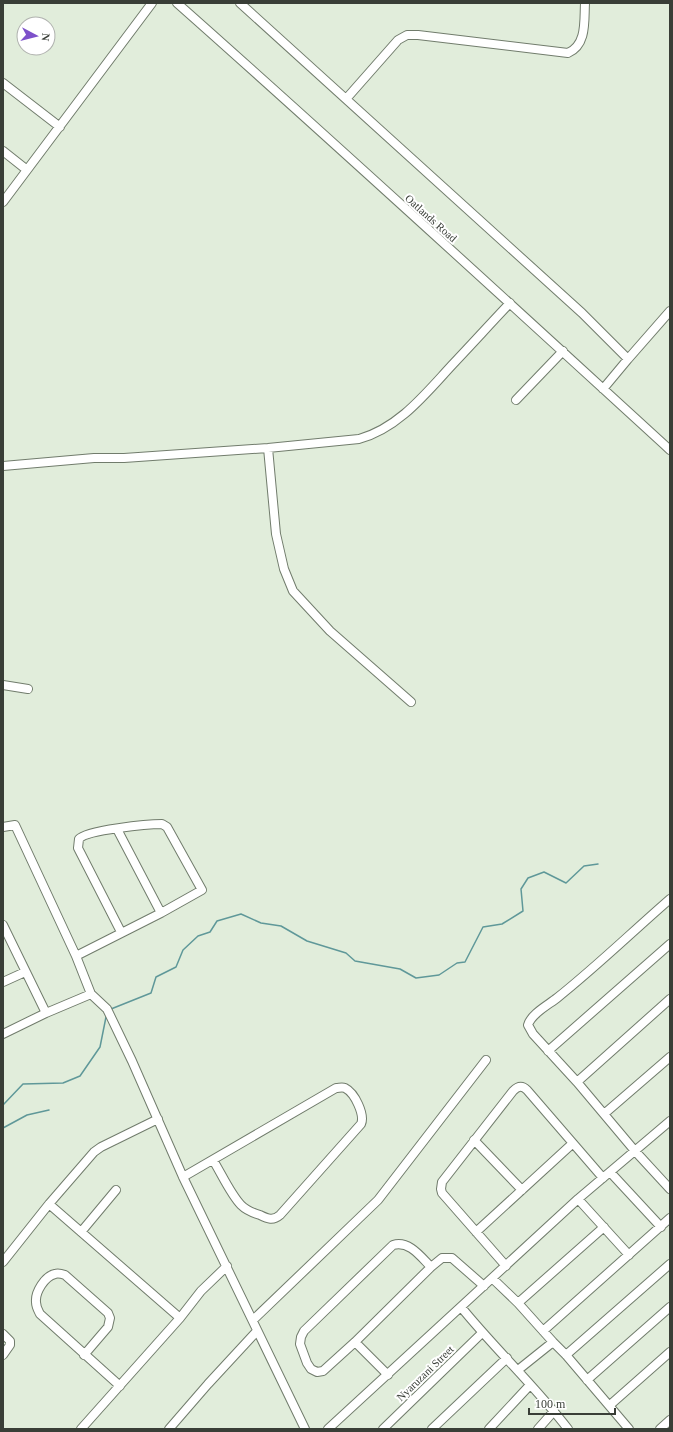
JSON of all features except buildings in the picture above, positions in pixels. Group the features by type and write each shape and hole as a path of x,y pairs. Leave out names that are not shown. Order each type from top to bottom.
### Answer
{"street":[{"path":"3,202 152,3"},
{"name":"Oatlands Road","path":"176,3 301,113 670,450"},
{"path":"240,3 582,313 628,359"},
{"path":"346,99 398,40 407,35 412,34 568,53 574,51 579,46 582,38 585,3"},
{"path":"3,83 60,127"},
{"path":"3,151 27,170"},
{"path":"3,466 94,458 124,458 268,448 359,439 370,436 395,421 416,404 510,303"},
{"path":"603,389 670,311"},
{"path":"516,400 563,351"},
{"path":"268,448 276,534 284,569 293,591 330,631 411,702"},
{"path":"3,685 28,689"},
{"path":"76,956 161,913 202,890 167,828 162,824 99,831 81,836 78,839 78,845 121,932"},
{"path":"3,827 15,826 76,956 91,994 106,1009 132,1061 183,1177 305,1429"},
{"path":"117,829 161,913"},
{"path":"669,1186 635,1151 577,1082 548,1051 528,1025 531,1020 670,899"},
{"path":"3,926 46,1013"},
{"path":"548,1051 670,944"},
{"path":"3,982 25,972"},
{"path":"3,1034 46,1013 91,994"},
{"path":"577,1082 670,999"},
{"path":"604,1114 670,1057"},
{"path":"252,1320 378,1200 486,1060"},
{"path":"506,1266 442,1193 441,1189 442,1182 517,1087 527,1090 572,1144 603,1178"},
{"path":"183,1177 336,1088 345,1088 351,1093 360,1108 362,1116 361,1124 280,1214 272,1219 267,1219 249,1211 241,1205 213,1160"},
{"path":"3,1262 49,1204 94,1152 101,1147 158,1119"},
{"path":"328,1429 493,1279 578,1199 670,1121"},
{"path":"474,1140 522,1190"},
{"path":"476,1232 572,1144"},
{"path":"610,1172 660,1227"},
{"path":"81,1232 116,1190"},
{"path":"578,1199 629,1255"},
{"path":"49,1204 180,1318"},
{"path":"543,1331 670,1218"},
{"path":"518,1303 604,1227"},
{"path":"431,1268 406,1244 399,1243 393,1245 304,1331 300,1344 307,1363 311,1369 317,1372 322,1371 355,1342 442,1258 452,1258 484,1286"},
{"path":"566,1355 670,1264"},
{"path":"81,1429 180,1318 201,1291 227,1266"},
{"path":"84,1355 108,1327 110,1318 108,1313 65,1275 57,1273 51,1275 43,1282 37,1293 35,1301 40,1314 84,1355 120,1386"},
{"path":"493,1279 518,1303 566,1355 629,1429"},
{"path":"461,1307 482,1333 518,1370 568,1429"},
{"path":"587,1380 670,1307"},
{"path":"169,1429 257,1331"},
{"name":"Nyaruzani Street","path":"383,1429 482,1333"},
{"path":"3,1334 10,1341 10,1345 3,1355"},
{"path":"355,1342 388,1375"},
{"path":"518,1370 553,1342"},
{"path":"610,1405 670,1352"},
{"path":"432,1429 507,1358"},
{"path":"489,1429 530,1385"},
{"path":"538,1429 554,1412"},
{"path":"660,1429 670,1420"}],"waterway":[{"path":"111,1009 151,993 156,977 176,967 183,950 198,936 210,932 217,921 241,914 261,923 281,926 307,941 346,953 355,961 400,969 416,978 439,975 457,963 465,962 483,927 502,924 523,911 521,889 528,878 544,872 566,883 584,866 598,864"},
{"path":"3,1105 23,1084 63,1083 80,1076 100,1047 106,1017"},
{"path":"3,1128 27,1115 49,1110"}]}
